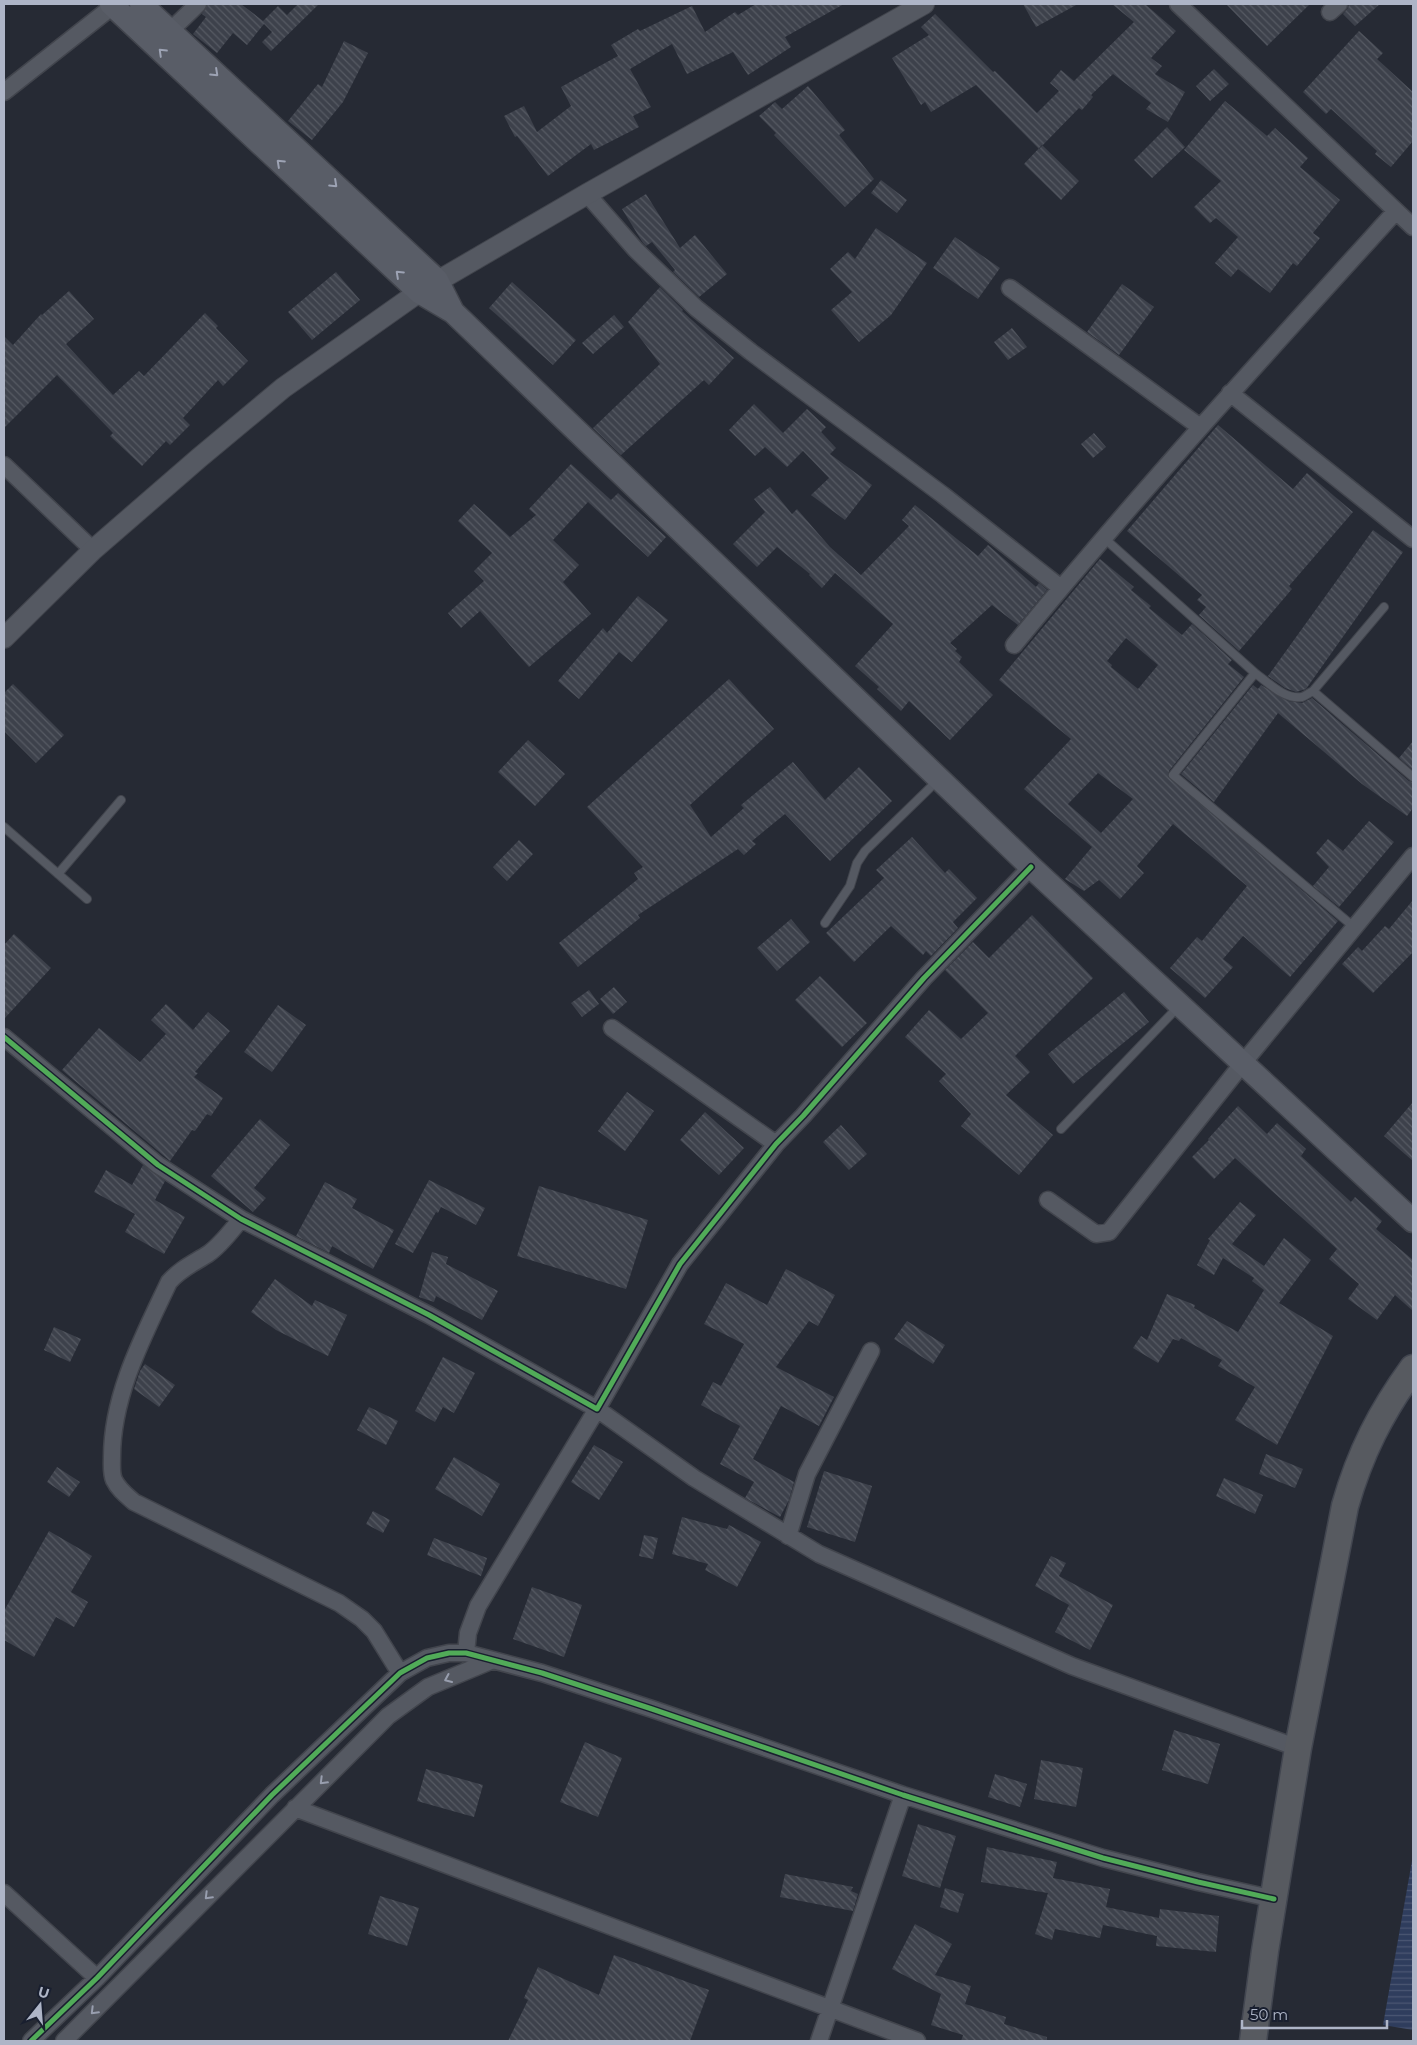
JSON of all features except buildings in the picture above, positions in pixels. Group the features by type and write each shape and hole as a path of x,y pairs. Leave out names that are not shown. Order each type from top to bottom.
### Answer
{"highway":[{"path":"1253,2041 1265,1950 1298,1748 1345,1506 1354,1474 1367,1442 1380,1418 1413,1368"}],"main road":[{"path":"141,4 453,312 1031,867 1413,1221"},
{"path":"112,5 428,286"}],"street":[{"path":"170,31 198,4"},
{"path":"4,638 93,550 283,388 428,286 924,4"},
{"path":"1178,4 1413,227"},
{"path":"4,92 112,5"},
{"path":"587,194 636,250 696,308 751,352 943,495 1061,588"},
{"path":"1014,646 1061,588 1200,427 1396,211"},
{"path":"1010,288 1200,427"},
{"path":"1230,393 1413,539"},
{"path":"4,465 93,550"},
{"path":"1048,1200 1096,1234 1109,1232 1243,1063 1413,856"},
{"path":"466,1653 468,1633 478,1606 597,1409 680,1264 776,1144 803,1116 924,978 1031,867"},
{"path":"612,1028 776,1144"},
{"path":"4,1037 158,1165 241,1219 429,1315 597,1409 694,1478 819,1554 1072,1666 1298,1748"},
{"path":"241,1219 220,1244 208,1254 177,1272 169,1282 126,1381 116,1412 112,1449 113,1478 120,1490 134,1502 339,1603 362,1619 374,1631 400,1673"},
{"path":"788,1536 807,1474 871,1351"},
{"path":"31,2041 97,1978 272,1795 400,1673 427,1658 449,1653 466,1653 542,1674 652,1709 903,1795 1103,1858 1274,1899"},
{"path":"64,2041 388,1716 428,1688 492,1660"},
{"path":"819,2041 903,1795"},
{"path":"295,1808 917,2041"},
{"path":"4,1893 97,1978"}],"lane":[{"path":"1104,538 1255,672 1278,690 1290,696 1302,697 1313,691 1384,607"},
{"path":"1255,672 1173,775 1355,928"},
{"path":"1313,691 1413,777"},
{"path":"824,923 850,886 858,863 865,852 939,778"},
{"path":"58,874 121,800"},
{"path":"4,827 87,899"},
{"path":"1061,1129 1181,1005"}],"water":[{"path":"1413,1855 1413,2030 1383,2025"}],"cycle path":[{"path":"4,1037 158,1165 241,1219 429,1315 597,1409 680,1264 776,1144 803,1116 924,978 1031,867"},
{"path":"31,2041 97,1978 272,1795 400,1673 427,1658 449,1653 466,1653 542,1673 903,1795 1103,1858 1274,1899"}]}
